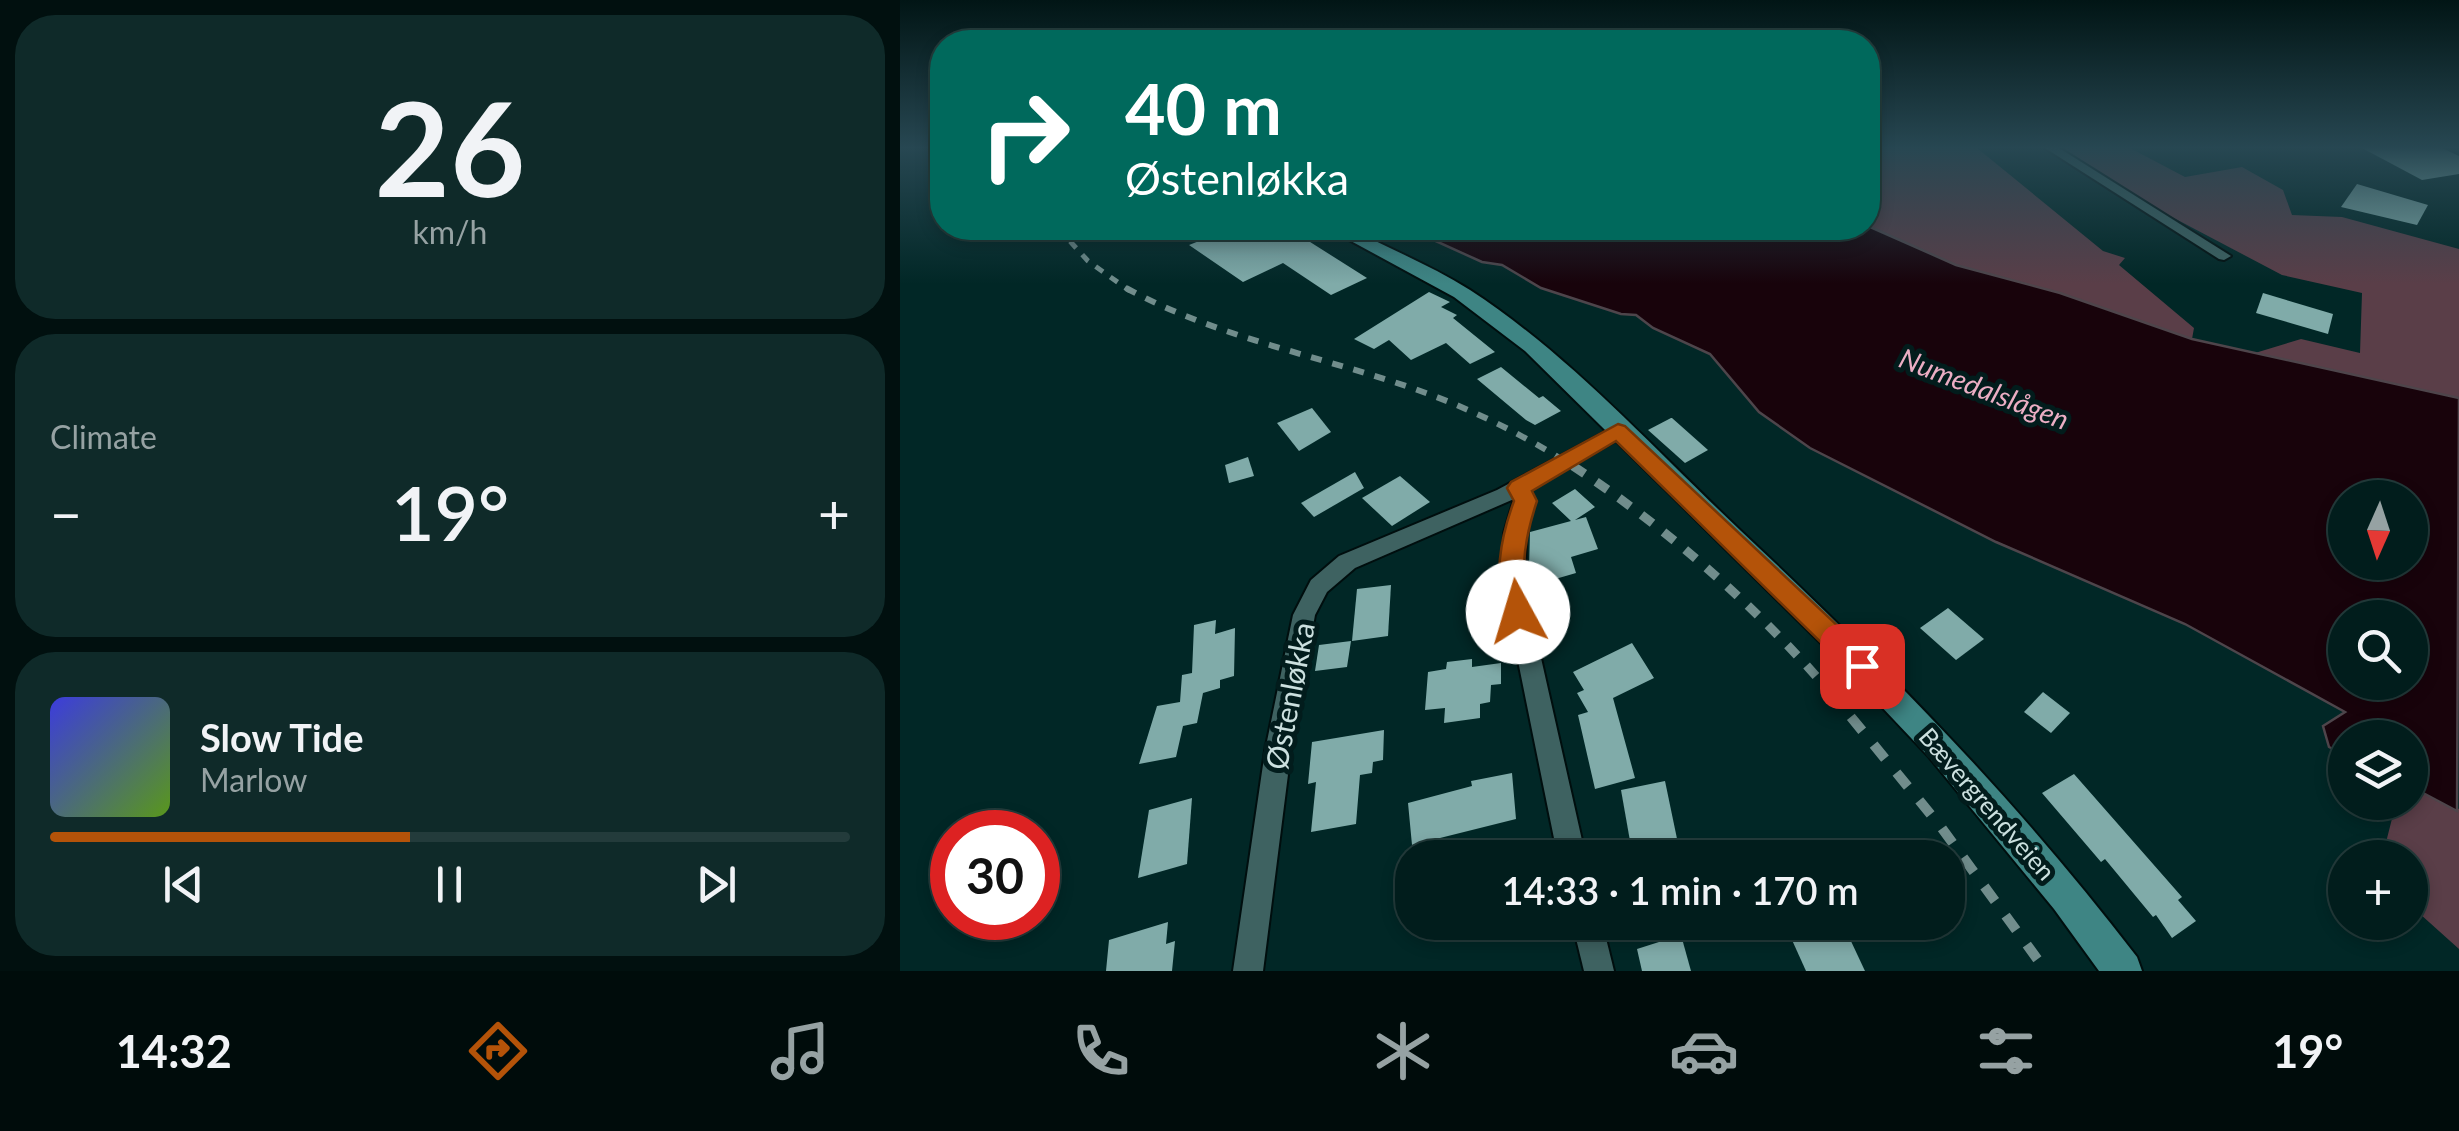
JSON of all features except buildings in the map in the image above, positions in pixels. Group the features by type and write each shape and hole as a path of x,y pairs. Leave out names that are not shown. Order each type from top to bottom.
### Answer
{"main road":[{"name":"Bævergrendveien","path":"1358,240 1498,318 1532,346 1836,639 1940,746 2124,971"}],"street":[{"path":"2124,193 2224,256"},
{"name":"Østenløkka","path":"1248,971 1278,751 1311,598 1329,575 1347,562 1519,488 1618,431"},
{"path":"1519,488 1525,501 1514,533 1514,587 1568,840"},
{"path":"1592,940 1599,971"}],"shaded area":[{"path":"1880,193 2032,193 2103,251 2125,258 2119,265 2194,328 2192,339 2060,293 1956,265 1880,231"},
{"path":"2128,193 2284,193 2292,215 2342,217 2459,249 2459,398 2255,353 2301,339 2360,353 2362,293 2282,275"},
{"path":"2428,794 2459,809 2459,949 2428,921 2428,840 2387,840 2392,820 2428,820"}],"water":[{"name":"Numedalslågen","path":"1880,231 1956,265 2060,293 2192,339 2459,398 2457,811 2428,796 2428,720 2332,720 2345,712 2185,624 1996,542 1810,448 1759,412 1710,354 1653,328 1636,315 1621,314 1541,288 1502,265 1482,262 1433,240 1880,240"}],"railway":[{"path":"1069,240 1088,261 1130,291"},
{"path":"1126,288 1228,332 1450,402 1577,469"},
{"path":"1573,466 1709,570 1772,629 1830,692"},
{"path":"1828,689 1941,827 2046,971"}],"route":[{"path":"1518,612 1512,568 1514,533 1525,501 1519,488 1618,431 1862,666"}]}
